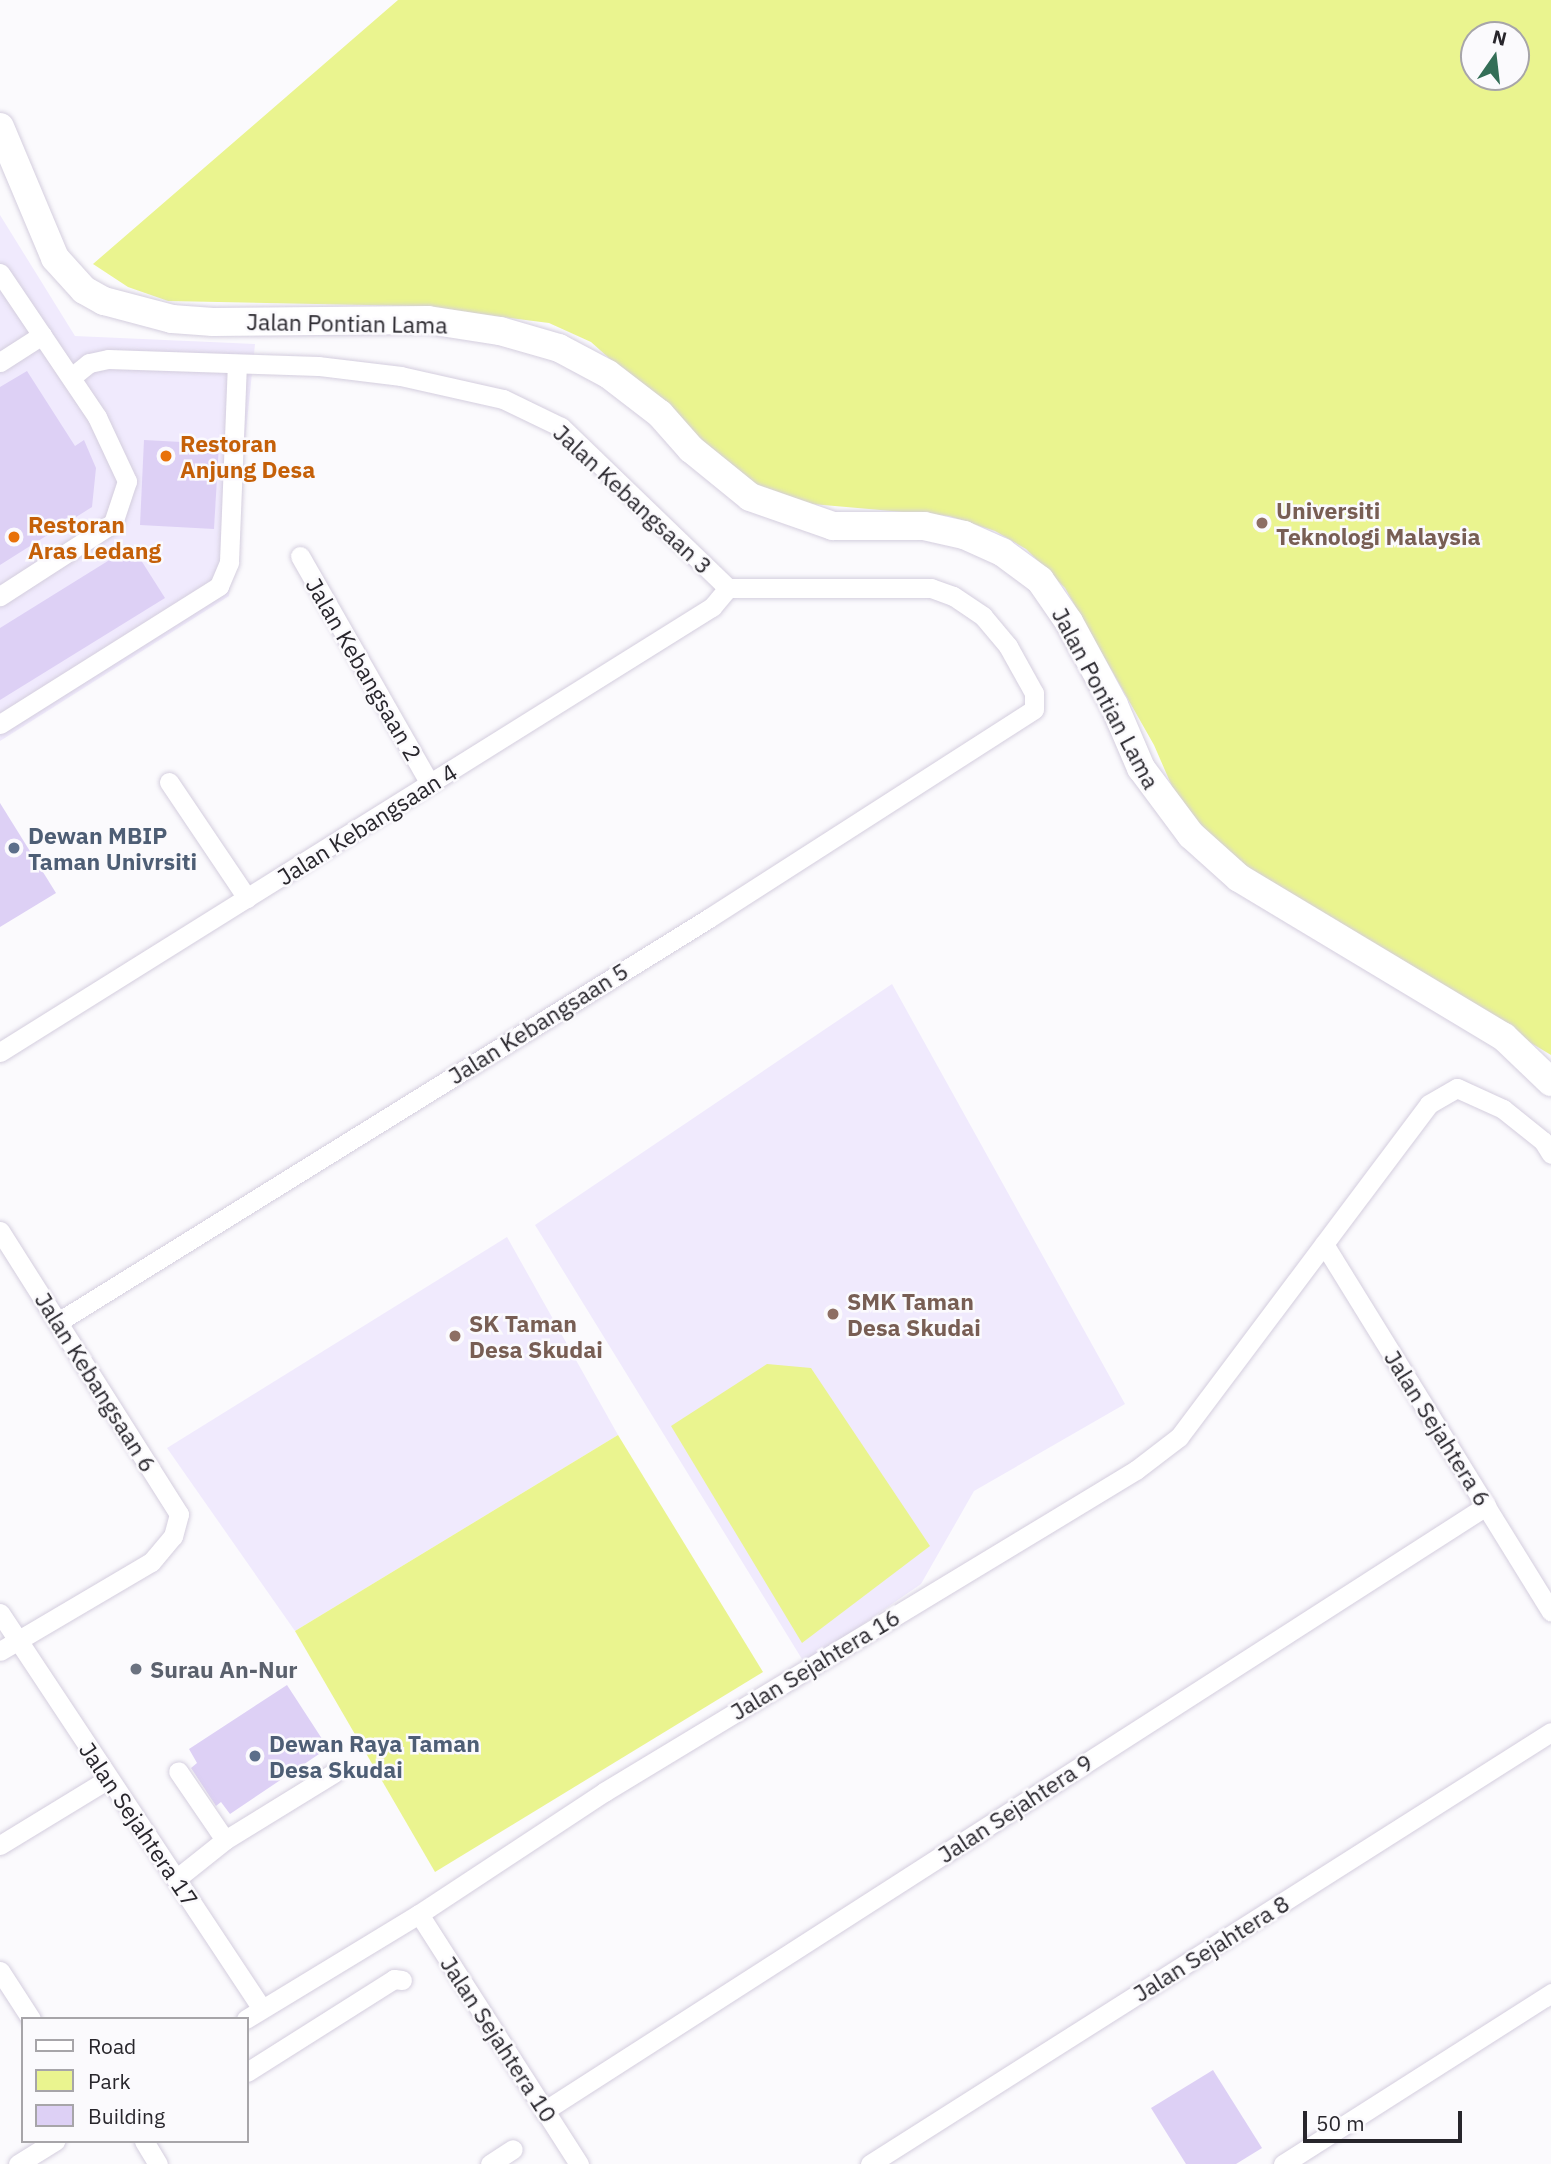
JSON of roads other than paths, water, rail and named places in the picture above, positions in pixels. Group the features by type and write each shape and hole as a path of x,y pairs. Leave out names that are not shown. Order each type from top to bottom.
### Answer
{"street":[{"name":"Jalan Pontian Lama","path":"0,127 55,258 84,290 172,318 320,324 428,320 500,331 559,348 608,374 660,414 691,449 750,498 833,526 924,526 964,535 1002,552 1040,580 1069,622 1114,705 1141,768 1191,835 1239,878 1504,1037 1551,1082"},
{"path":"0,175 55,258"},
{"path":"0,272 72,377 127,481 124,502 113,523 0,596"},
{"path":"0,362 42,335"},
{"name":"Jalan Kebangsaan 3","path":"72,377 89,363 108,359 237,364 401,376 503,399 562,427 728,588 931,589 953,596 983,615 1027,677 1034,709 1018,723"},
{"path":"0,724 219,586 229,562 237,364"},
{"name":"Jalan Kebangsaan 2","path":"300,556 429,782"},
{"name":"Jalan Kebangsaan 4","path":"0,1052 429,782 483,753 712,607 728,588"},
{"name":"Jalan Kebangsaan 5","path":"58,1322 1018,723"},
{"path":"169,782 247,898"},
{"name":"Jalan Sejahtera 16","path":"253,2014 419,1914 604,1792 1136,1470 1179,1437 1207,1405 1284,1292 1324,1244 1429,1104 1457,1088 1503,1109 1543,1141 1551,1154"},
{"name":"Jalan Kebangsaan 6","path":"0,1231 179,1514 173,1536 150,1562 17,1640"},
{"name":"Jalan Sejahtera 6","path":"1324,1244 1551,1612"},
{"name":"Jalan Sejahtera 9","path":"544,2110 1486,1506"},
{"name":"Jalan Sejahtera 17","path":"0,1613 176,1879 253,2014"},
{"path":"0,1651 17,1640"},
{"name":"Jalan Sejahtera 8","path":"870,2164 1551,1732"},
{"path":"178,1770 225,1840"},
{"path":"176,1879 225,1840 334,1773"},
{"path":"0,1846 108,1779"},
{"name":"Jalan Sejahtera 10","path":"419,1914 579,2164"},
{"path":"0,1971 30,2017"},
{"path":"248,2071 394,1979 402,1980"},
{"path":"1283,2164 1551,1993"},
{"path":"18,2164 52,2143"},
{"path":"145,2143 158,2164"},
{"path":"490,2164 513,2149"}],"place":[{"name":"Restoran Anjung Desa","path":"166,456"},
{"name":"Universiti Teknologi Malaysia","path":"1262,523"},
{"name":"Restoran Aras Ledang","path":"14,537"},
{"name":"Dewan MBIP Taman Univrsiti","path":"14,848"},
{"name":"SMK Taman Desa Skudai","path":"833,1314"},
{"name":"SK Taman Desa Skudai","path":"455,1336"},
{"name":"Surau An-Nur","path":"136,1669"},
{"name":"Dewan Raya Taman Desa Skudai","path":"255,1756"}]}
